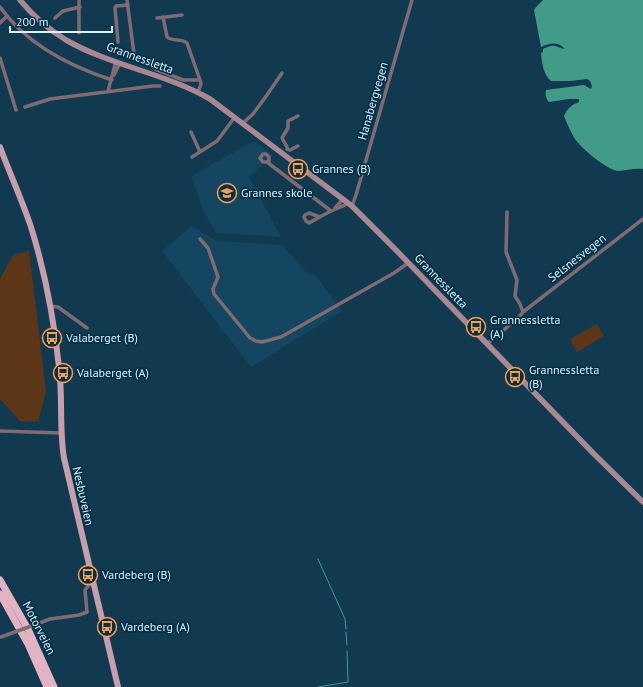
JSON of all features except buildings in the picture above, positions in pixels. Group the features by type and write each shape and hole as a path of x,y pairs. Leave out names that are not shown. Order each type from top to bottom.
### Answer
{"highway":[{"name":"Motorveien","path":"0,580 27,626 54,687"},
{"name":"Motorveien","path":"0,594 28,644 46,687"}],"main road":[{"name":"Grannessletta","path":"20,0 41,22 66,40 92,52 198,92 285,151 350,205 643,502"},
{"name":"Nesbuveien","path":"0,147 30,226 43,271 60,369 62,448 68,480 118,687"}],"street":[{"path":"79,0 79,34"},
{"path":"127,0 134,54"},
{"name":"Hanabergvegen","path":"350,205 356,195 412,0"},
{"path":"118,42 115,8 116,6 128,5"},
{"path":"0,7 7,16 30,38 58,58 83,70 112,80"},
{"path":"55,18 63,11 80,7"},
{"path":"157,18 182,15"},
{"path":"0,23 7,16"},
{"name":"Grannessletta","path":"163,17 167,37 184,40 187,43 201,84 198,92"},
{"path":"0,58 16,110"},
{"path":"108,91 118,62"},
{"name":"Grannessletta","path":"155,69 183,80 200,80"},
{"path":"243,123 262,101 282,73"},
{"path":"26,107 50,99 160,86"},
{"path":"298,116 288,120 288,128 282,136 282,141 287,147 285,151 298,146"},
{"path":"192,157 218,141 235,117"},
{"path":"191,132 200,152"},
{"path":"267,162 333,210"},
{"path":"333,210 342,199"},
{"path":"320,217 343,206 350,205"},
{"path":"507,212 505,247 517,280 515,296 522,309 522,312"},
{"name":"Selsnesvegen","path":"487,344 520,316 522,312 643,219"},
{"path":"200,239 208,248 218,277 213,290 214,294 250,338 256,341 269,341 281,337 336,307 408,263"},
{"path":"50,306 58,307 86,328"},
{"path":"0,431 61,433"},
{"path":"1,637 50,619 79,615 87,612 85,590 89,585 93,584"}],"shaded area":[{"path":"543,0 643,0 643,169 618,171 613,170 601,163 578,143 564,116 566,111 574,104 579,102 579,99 549,102 547,99 546,90 584,85 591,89 592,86 590,81 587,79 551,81 546,75 541,57 543,49 555,46 565,49 557,44 548,44 541,47 534,10"},
{"name":"Grannes skole","path":"254,141 273,155 249,177 281,237 217,234 205,214 191,176"},
{"path":"191,226 217,241 282,245 306,272 316,276 342,311 251,367 162,251"},
{"path":"29,251 46,391 38,422 20,421 0,399 0,279 13,255"},
{"path":"597,324 604,336 577,352 570,339"}],"waterway":[{"path":"318,559 345,619 346,629"},
{"path":"346,632 347,645"},
{"path":"318,687 348,682 347,651"}],"place":[{"name":"Grannes (B)","path":"298,169"},
{"name":"Grannes skole","path":"227,193"},
{"name":"Grannessletta (A)","path":"476,327"},
{"name":"Valaberget (B)","path":"52,338"},
{"name":"Valaberget (A)","path":"63,373"},
{"name":"Grannessletta (B)","path":"515,377"},
{"name":"Vardeberg (B)","path":"88,575"},
{"name":"Vardeberg (A)","path":"107,627"}]}
